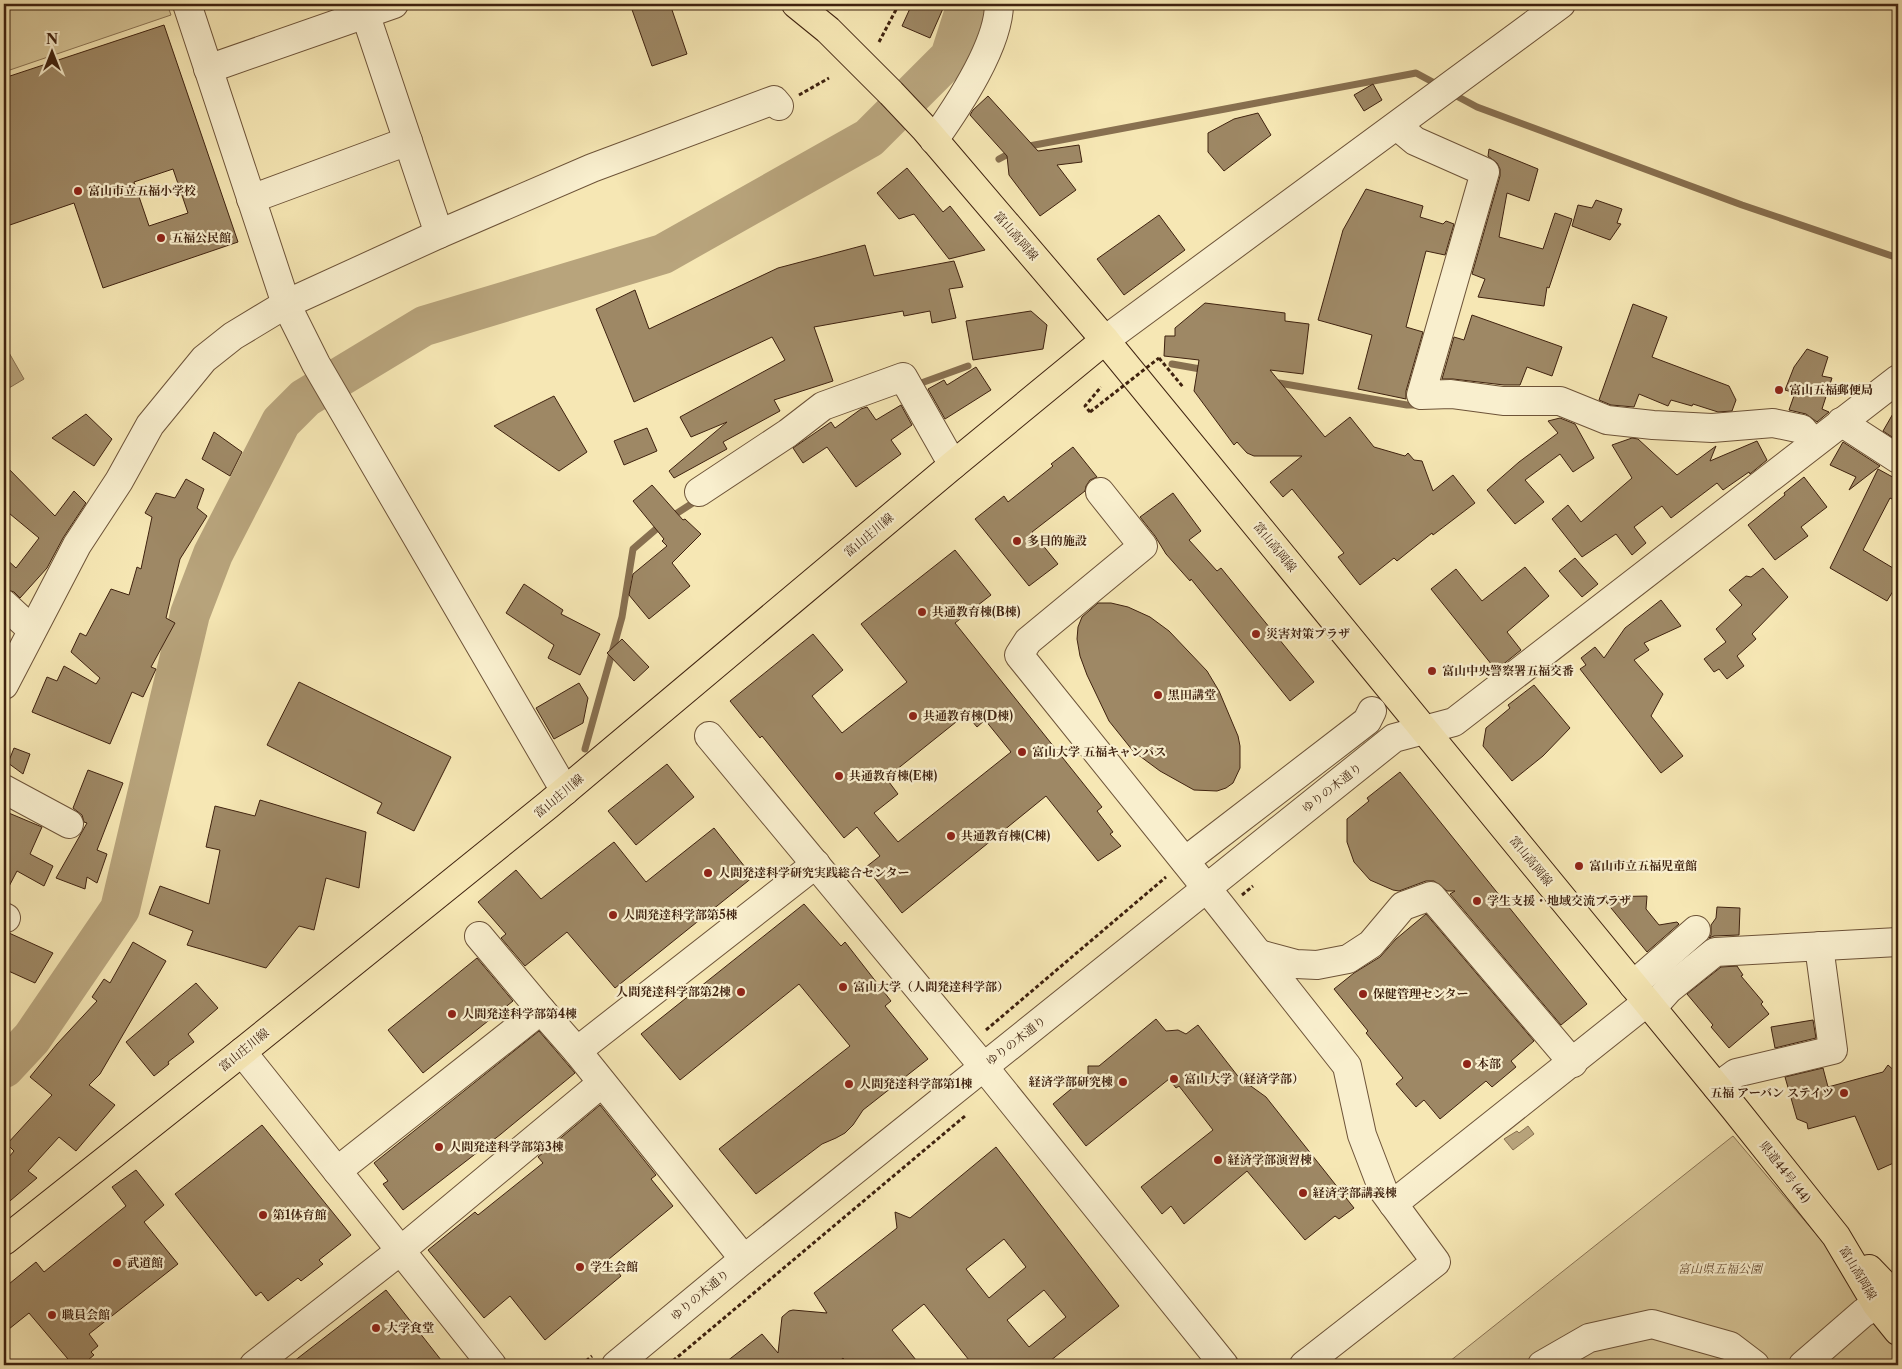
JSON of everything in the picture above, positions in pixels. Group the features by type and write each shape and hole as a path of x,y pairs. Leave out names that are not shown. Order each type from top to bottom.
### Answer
{"main road":[{"name":"富山高岡線","path":"796,4 828,30 929,134 1105,340 1734,1108"},
{"name":"富山庄川線","path":"4,1241 565,791 1105,340"},
{"name":"県道44号 (44)","path":"1734,1108 1836,1236"},
{"name":"富山高岡線","path":"1836,1236 1880,1279 1898,1331"}],"street":[{"path":"187,4 286,304 316,364 565,791"},
{"path":"208,69 394,4"},
{"path":"1105,340 1398,126 1430,100 1561,4"},
{"path":"929,134 948,121 987,53 999,10"},
{"path":"364,13 439,234"},
{"path":"4,685 78,545 119,481 150,425 204,359 233,336 286,304 439,234 592,168 774,100 779,106"},
{"path":"1398,126 1415,141 1485,172 1421,396 1451,394 1504,401 1560,401 1607,420 1653,425 1712,428 1773,423 1802,429 1814,443"},
{"path":"251,199 408,141"},
{"name":"ゆりの木通り","path":"616,1365 983,1066 1394,738 1454,722 1898,379"},
{"path":"699,492 788,433 823,406 909,389 953,465"},
{"path":"1841,422 1898,459"},
{"path":"1100,492 1142,546 1028,641 1019,655 1347,1066 1362,1134 1383,1190 1436,1262 1304,1365"},
{"path":"4,604 32,630"},
{"path":"1185,861 1367,721 1372,711"},
{"path":"708,736 983,1066 1224,1365"},
{"path":"4,789 69,824"},
{"path":"577,1051 816,864"},
{"path":"1259,954 1296,964 1317,965 1348,959 1371,944 1403,906 1431,896 1573,1063"},
{"path":"1393,1204 1573,1063 1644,999 1696,930"},
{"path":"479,936 577,1051 744,1259"},
{"path":"1644,999 1669,989 1715,952 1898,942"},
{"path":"1717,1087 1736,1073 1833,1050 1819,946"},
{"path":"337,1171 541,1010"},
{"path":"242,1052 492,1365"},
{"path":"254,1365 400,1251 602,1083"},
{"path":"1803,1365 1863,1313 1888,1302"},
{"path":"1542,1365 1589,1338 1652,1324 1730,1346 1755,1365"}],"path":[{"path":"879,42 899,4"},
{"path":"779,106 829,78"},
{"path":"1101,387 1085,406 1090,412 1159,358 1183,387"}],"green space":[{"path":"4,4 167,4 171,15 4,72"},
{"name":"富山県五福公園","path":"1733,1136 1898,1331 1898,1365 1445,1365"}],"shaded area":[{"path":"4,344 24,379 4,391"},
{"path":"1528,1126 1534,1134 1513,1150 1504,1139 1517,1131 1519,1133"}],"building":[{"path":"630,4 670,4 687,54 652,66"},
{"path":"912,4 945,4 930,38 902,26"},
{"path":"164,25 238,242 103,288 74,203 4,227 4,78","holes":["173,169 188,213 149,226 134,182"]},
{"path":"1373,84 1382,100 1364,111 1354,95"},
{"path":"988,96 1038,151 1079,145 1082,162 1057,165 1076,190 1040,216 1009,175 1007,156 970,115"},
{"path":"1258,113 1271,135 1224,171 1208,152 1208,133 1234,119"},
{"path":"1489,149 1538,169 1529,201 1507,193 1499,237 1543,249 1555,213 1572,219 1549,288 1547,287 1544,306 1478,297 1485,279 1472,274 1500,176 1500,169 1497,163 1488,156"},
{"path":"907,168 943,212 950,206 985,250 949,259 914,214 899,219 877,193"},
{"path":"1366,189 1423,206 1420,217 1443,224 1446,221 1454,224 1445,255 1426,251 1406,327 1423,332 1406,391 1406,399 1358,389 1372,335 1318,320 1343,230"},
{"path":"1596,200 1622,209 1617,223 1621,224 1610,240 1572,226 1578,205 1592,208"},
{"path":"1159,215 1185,250 1124,295 1097,259"},
{"path":"865,245 874,276 954,261 963,287 949,289 956,318 932,323 930,311 904,316 903,311 814,327 833,381 774,400 780,411 723,442 727,449 674,478 669,471 727,422 691,437 680,417 785,360 772,337 634,402 596,309 635,290 649,329 778,268"},
{"path":"1205,303 1285,313 1285,321 1309,324 1303,374 1270,370 1325,437 1350,417 1374,447 1405,456 1408,453 1414,460 1422,461 1433,491 1453,475 1475,503 1433,535 1432,533 1397,561 1394,558 1360,585 1338,557 1344,553 1292,489 1283,497 1270,482 1302,456 1254,456 1247,453 1237,442 1234,445 1194,391 1199,360 1164,356 1165,336 1175,336 1175,328"},
{"path":"1633,304 1667,317 1652,357 1729,386 1736,400 1732,411 1718,412 1693,404 1692,406 1671,400 1668,406 1639,394 1634,407 1611,405 1599,400"},
{"path":"1031,311 1047,325 1043,349 973,360 966,321"},
{"path":"1472,315 1562,347 1552,376 1527,367 1520,385 1442,379 1454,337 1464,340"},
{"path":"1807,349 1828,357 1822,376 1832,378 1822,409 1829,412 1817,422 1806,414 1789,410 1795,393 1785,390 1794,367"},
{"path":"976,367 991,390 945,419 928,389 944,380 947,385"},
{"path":"554,396 587,452 559,471 494,426"},
{"path":"901,405 912,425 891,440 901,454 856,487 827,447 803,463 793,448 831,422 835,428 861,409 867,407 876,420"},
{"path":"1898,405 1898,441 1883,431"},
{"path":"86,414 112,439 94,466 52,438"},
{"path":"1560,418 1575,424 1594,458 1573,472 1560,454 1525,480 1544,502 1515,524 1487,490 1519,462 1558,433 1548,421"},
{"path":"647,428 657,451 624,465 614,441"},
{"path":"214,432 242,452 230,476 202,459"},
{"path":"1632,438 1638,439 1677,475 1716,446 1710,461 1757,441 1767,460 1750,474 1749,472 1723,490 1717,483 1671,518 1662,506 1634,527 1646,543 1632,555 1616,534 1582,557 1552,519 1568,505 1581,522 1632,478 1612,445"},
{"path":"1843,442 1880,466 1849,490 1856,477 1830,465"},
{"path":"1073,447 1097,477 1090,480 1085,491 1032,532 1058,564 1029,586 975,519 1004,496 1008,502 1053,466 1051,464"},
{"path":"4,464 55,516 74,491 86,503 63,538 47,568 20,598 14,592 4,589 4,557 16,568 39,538 4,509"},
{"path":"1878,469 1898,480 1898,502 1890,498 1863,550 1898,571 1898,583 1887,601 1830,568"},
{"path":"1804,477 1827,507 1801,527 1808,536 1775,560 1748,525"},
{"path":"186,479 204,489 197,508 207,516 180,559 166,618 175,623 151,667 156,669 143,697 132,692 110,744 32,712 47,677 57,681 64,666 96,684 100,678 71,652 80,633 86,636 111,589 129,595 137,567 141,569 152,517 145,513 156,493 175,498"},
{"path":"652,485 683,520 685,519 701,534 672,563 690,586 649,619 629,595 633,574 667,546 662,541 664,539 633,501"},
{"path":"1173,493 1201,531 1189,540 1217,571 1221,568 1314,682 1290,701 1191,579 1190,581 1166,554 1140,517"},
{"path":"955,550 991,595 955,623 1102,807 1097,811 1113,832 1110,834 1121,846 1098,861 1046,796 902,913 866,867 880,856 857,827 844,838 762,736 760,738 730,701 813,634 843,670 812,696 842,733 907,682 861,624","holes":["966,714 977,727 985,720 1011,752 898,842 874,813 898,794 886,778"]},
{"path":"1575,558 1598,584 1582,597 1559,571"},
{"path":"1525,567 1549,596 1507,632 1521,650 1496,670 1431,589 1456,569 1482,601"},
{"path":"1763,568 1788,597 1752,634 1756,639 1737,656 1744,666 1727,679 1719,669 1714,672 1704,659 1726,642 1716,629 1742,605 1729,590 1746,576 1751,577"},
{"path":"524,584 563,610 561,614 600,634 580,675 548,658 554,645 506,613"},
{"path":"1661,600 1681,626 1644,643 1649,650 1634,660 1663,694 1651,716 1683,756 1661,773 1580,669 1586,665 1581,658 1595,647 1604,658 1625,628"},
{"name":"黒田講堂","path":"1098,603 1111,603 1128,607 1150,617 1169,631 1207,671 1219,691 1238,736 1240,768 1233,783 1217,791 1194,790 1160,771 1133,751 1109,721 1087,675 1080,656 1077,639 1078,627 1082,617"},
{"path":"622,639 649,667 634,681 607,653"},
{"path":"299,682 451,757 414,831 377,813 382,803 267,745"},
{"path":"579,683 588,698 583,723 554,739 536,708"},
{"path":"1534,685 1570,728 1543,756 1512,781 1483,746 1486,728 1510,708 1508,705"},
{"path":"14,748 30,754 23,774 8,763"},
{"path":"667,764 694,797 636,845 608,811"},
{"path":"88,770 123,783 97,850 107,854 97,883 87,877 85,889 56,878 87,823 84,822 82,815 73,808"},
{"name":"学生支援・地域交流プラザ","path":"1400,772 1587,1004 1561,1025 1450,894 1455,891 1447,891 1434,881 1426,881 1399,891 1393,890 1370,880 1354,862 1347,842 1347,819 1369,801 1367,798"},
{"path":"260,800 366,832 359,888 326,878 314,930 299,926 266,968 187,945 193,931 149,914 160,886 209,904 220,850 206,847 215,806 255,816"},
{"path":"4,811 42,827 30,854 53,866 44,886 17,871 4,896 4,848 8,835 4,833"},
{"path":"714,828 753,877 615,988 567,932 525,966 501,938 506,934 478,902 516,870 541,899 614,842 646,882"},
{"path":"1647,896 1646,909 1659,925 1677,922 1679,924 1647,952 1602,897"},
{"path":"804,904 841,946 845,942 891,1001 885,1006 928,1059 863,1110 845,1133 822,1144 756,1194 719,1149 850,1046 799,984 680,1080 641,1034"},
{"path":"1717,907 1740,908 1739,935 1709,938 1711,935 1711,925 1716,918"},
{"path":"1426,914 1534,1041 1511,1061 1516,1067 1492,1087 1486,1081 1440,1119 1424,1100 1416,1107 1396,1084 1403,1078 1366,1033 1368,1031 1334,989 1354,973 1380,957 1396,939"},
{"path":"4,933 9,933 53,953 35,983 4,969"},
{"path":"133,942 166,961 100,1074 89,1085 115,1105 76,1151 59,1137 28,1171 37,1178 4,1206 4,1163 14,1151 7,1144 52,1095 30,1077 57,1044 97,1001 92,997 104,979 110,983"},
{"name":"人間発達科学部第4棟","path":"477,958 513,1001 423,1073 388,1030"},
{"path":"1737,966 1743,975 1741,976 1763,1002 1761,1004 1769,1014 1729,1048 1687,994 1721,967"},
{"path":"196,983 218,1008 188,1034 194,1042 168,1062 169,1064 154,1076 126,1042"},
{"path":"1156,1019 1166,1031 1178,1030 1186,1034 1198,1025 1244,1084 1248,1084 1266,1097 1354,1208 1339,1219 1335,1216 1305,1240 1247,1171 1184,1224 1171,1206 1162,1214 1141,1187 1213,1130 1179,1086 1176,1088 1169,1079 1086,1146 1053,1104 1088,1075 1088,1066 1099,1066"},
{"path":"1813,1020 1816,1038 1775,1048 1771,1027"},
{"path":"539,1031 575,1073 501,1134 403,1210 383,1184 388,1181 374,1163"},
{"name":"五福 アーバン ステイツ","path":"1888,1065 1898,1074 1898,1161 1878,1170 1855,1116 1808,1129 1807,1123 1797,1119 1785,1077 1823,1068 1828,1087 1883,1072"},
{"path":"600,1105 656,1175 651,1179 673,1206 609,1259 621,1276 545,1340 510,1296 484,1318 428,1250 475,1212 478,1215 543,1163 538,1157"},
{"name":"第1体育館","path":"262,1125 351,1235 319,1260 323,1264 301,1281 298,1278 268,1301 261,1292 256,1296 175,1194"},
{"path":"996,1147 1119,1306 1045,1365 973,1365 924,1304 892,1330 920,1365 849,1365 843,1358 835,1365 722,1365 762,1334 778,1353 782,1317 793,1310 827,1313 814,1293 897,1228 895,1212 910,1218","holes":["1004,1239 1026,1267 989,1298 966,1269","1044,1290 1066,1317 1029,1347 1007,1320"]},
{"path":"136,1170 164,1205 144,1222 178,1264 89,1334 98,1346 91,1352 94,1355 82,1365 73,1365 29,1313 4,1333 4,1288 36,1262 44,1272 126,1206 112,1187"},
{"name":"大学食堂","path":"386,1290 445,1365 289,1365"}],"waterway":[{"path":"4,1068 32,1038 120,909 190,614 213,554 281,422 305,398 424,326 663,254 869,138 950,57 967,4"},
{"path":"962,22 992,11"},
{"path":"1024,147 1416,73 1440,86"},
{"path":"1451,93 1477,107 1742,205 1898,258"},
{"path":"999,159 1014,151"},
{"path":"1172,364 1206,370"},
{"path":"913,386 968,366"},
{"path":"1273,382 1407,405 1420,405"},
{"path":"671,517 699,499"},
{"path":"585,749 622,617 633,549 662,524"}],"place":[{"name":"富山市立五福小学校","path":"78,191"},
{"name":"五福公民館","path":"161,238"},
{"name":"富山五福郵便局","path":"1779,390"},
{"name":"多目的施設","path":"1017,541"},
{"name":"共通教育棟(B棟)","path":"922,612"},
{"name":"災害対策プラザ","path":"1256,634"},
{"name":"富山中央警察署五福交番","path":"1432,671"},
{"name":"黒田講堂","path":"1158,695"},
{"name":"共通教育棟(D棟)","path":"913,716"},
{"name":"富山大学 五福キャンパス","path":"1022,752"},
{"name":"共通教育棟(E棟)","path":"839,776"},
{"name":"共通教育棟(C棟)","path":"951,836"},
{"name":"富山市立五福児童館","path":"1579,866"},
{"name":"人間発達科学研究実践総合センター","path":"708,873"},
{"name":"学生支援・地域交流プラザ","path":"1477,901"},
{"name":"人間発達科学部第5棟","path":"613,915"},
{"name":"富山大学（人間発達科学部）","path":"843,987"},
{"name":"人間発達科学部第2棟","path":"741,992"},
{"name":"保健管理センター","path":"1363,994"},
{"name":"人間発達科学部第4棟","path":"452,1014"},
{"name":"本部","path":"1467,1064"},
{"name":"富山大学（経済学部）","path":"1174,1079"},
{"name":"経済学部研究棟","path":"1123,1082"},
{"name":"人間発達科学部第1棟","path":"849,1084"},
{"name":"五福 アーバン ステイツ","path":"1844,1093"},
{"name":"人間発達科学部第3棟","path":"439,1147"},
{"name":"経済学部演習棟","path":"1218,1160"},
{"name":"経済学部講義棟","path":"1303,1193"},
{"name":"第1体育館","path":"263,1215"},
{"name":"武道館","path":"117,1263"},
{"name":"学生会館","path":"580,1267"},
{"name":"職員会館","path":"52,1315"},
{"name":"大学食堂","path":"376,1328"}]}
